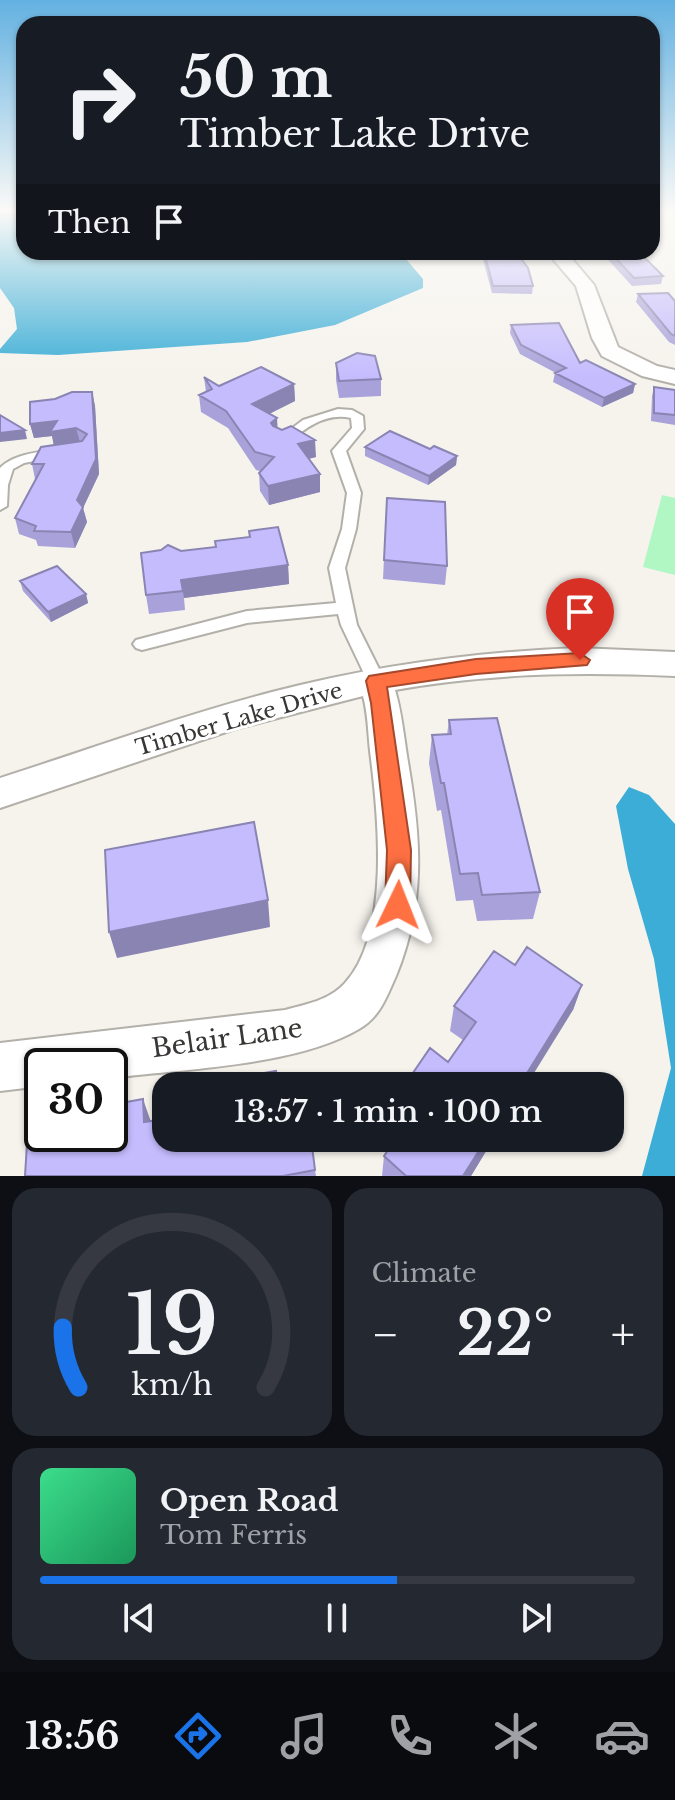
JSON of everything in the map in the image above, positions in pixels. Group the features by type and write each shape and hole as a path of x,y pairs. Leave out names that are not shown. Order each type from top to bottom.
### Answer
{"street":[{"path":"570,268 585,285 602,338 610,351 637,366 675,377"},
{"name":"Timber Lake Drive","path":"0,793 246,714 311,695 376,681 476,666 580,660 675,664"},
{"name":"Belair Lane","path":"0,1067 285,1033 327,1022 362,997 381,961 398,905 399,850 382,703 376,681"}],"lane":[{"path":"282,441 293,430 334,412 348,411 357,416 358,429 339,451 354,493 349,529 337,568 349,625 376,681"},
{"path":"0,506 1,485 7,467 20,460 67,451"},
{"path":"142,644 247,617 345,608"}],"green space":[{"path":"662,495 675,498 675,575 643,567"}],"water":[{"path":"0,268 414,268 423,279 423,288 335,325 247,342 58,355 0,353 17,329 14,308 0,288"},
{"path":"629,787 649,795 675,824 675,1176 642,1176 671,1068 654,959 628,869 616,806"}],"building":[{"path":"488,268 528,268 533,286 493,286"},
{"path":"625,268 655,268 663,276 634,278"},
{"path":"668,293 675,301 675,336 638,294"},
{"path":"559,323 580,363 586,360 635,384 604,398 555,373 566,368 521,345 511,325"},
{"path":"357,353 375,356 381,379 339,381 336,363"},
{"path":"261,367 294,384 252,404 277,418 271,423 273,426 282,430 291,426 315,440 298,444 320,474 268,486 259,473 274,457 255,452 226,411 199,395 212,389 204,377 219,386"},
{"path":"654,387 675,390 675,415 654,413"},
{"path":"72,392 92,392 96,459 77,500 83,507 71,532 34,531 36,526 15,518 44,464 32,464 41,447 82,441 87,434 76,428 50,432 57,421 30,424 30,402 55,399"},
{"path":"0,415 25,430 0,433"},
{"path":"390,431 430,449 434,446 457,456 429,476 365,447"},
{"path":"387,498 445,502 447,566 384,560"},
{"path":"278,527 288,565 181,580 183,591 146,595 141,553 161,550 168,545 181,551 216,547 215,541 250,537 249,531"},
{"path":"57,566 86,594 48,612 20,581"},
{"path":"497,718 540,892 482,895 478,873 460,874 432,735 451,734 449,720"},
{"path":"254,822 268,900 109,932 105,850"},
{"path":"527,947 582,985 528,1072 414,1072 430,1048 448,1062 476,1022 454,1006 494,951 515,965"},
{"path":"143,1099 144,1122 152,1121 152,1152 313,1152 315,1170 283,1176 25,1176 26,1152 128,1152 128,1102"},
{"path":"387,1152 478,1152 463,1176 406,1176 384,1156"}],"route":[{"path":"398,905 399,850 382,703 376,681 476,666 580,660"}]}
